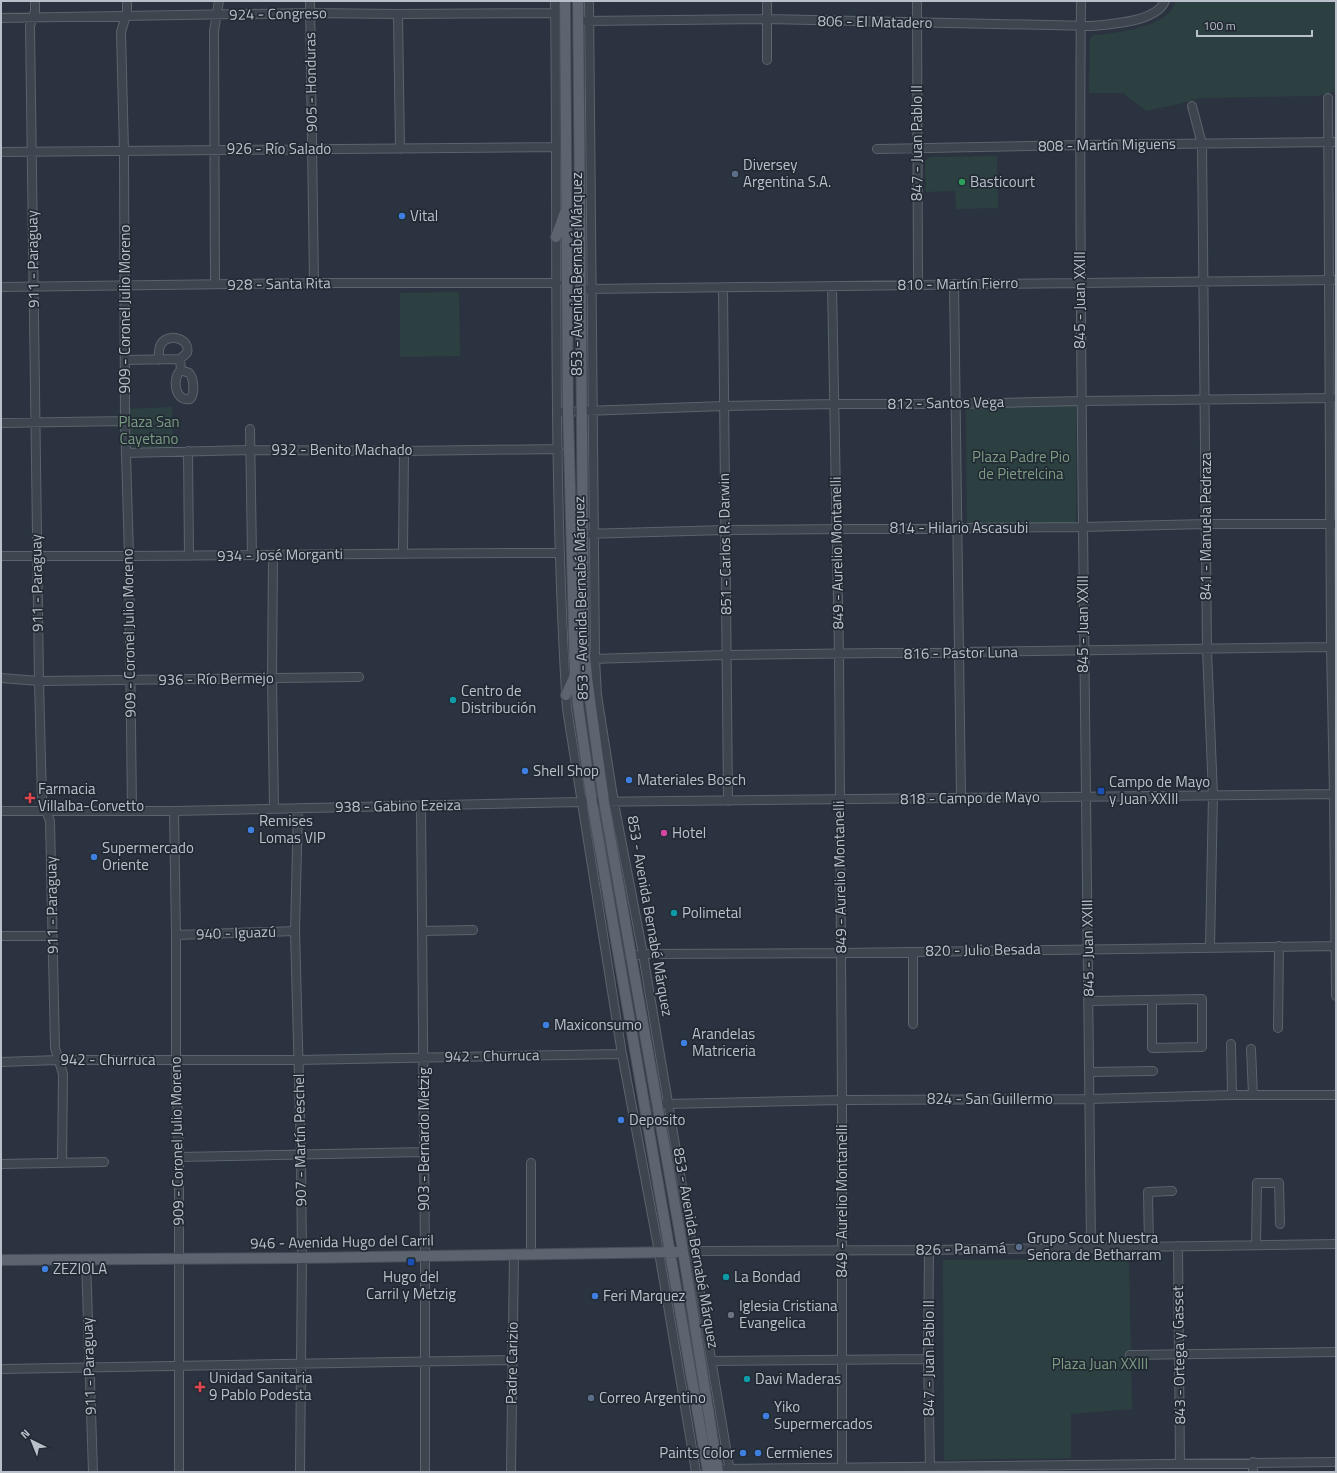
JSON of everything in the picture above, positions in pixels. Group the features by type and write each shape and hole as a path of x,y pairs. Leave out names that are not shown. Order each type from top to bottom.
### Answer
{"main road":[{"name":"853 - Avenida Bernabé Márquez","path":"565,1 568,411 575,673 578,705 592,802 708,1472"},
{"name":"853 - Avenida Bernabé Márquez","path":"578,1 581,411 583,534 590,659 589,701 609,802 630,956 657,1105 688,1251 718,1471"},
{"path":"556,236 567,207"},
{"path":"566,696 575,673"},
{"name":"946 - Avenida Hugo del Carril","path":"1,1260 425,1257 688,1251"}],"street":[{"name":"911 - Paraguay","path":"36,1 36,7 30,26 39,681 42,800 50,821 55,1048 63,1074 62,1163"},
{"name":"909 - Coronel Julio Moreno","path":"127,1 121,32 124,151 125,421 129,555 132,810"},
{"path":"214,284 214,31 219,1"},
{"name":"905 - Honduras","path":"310,1 314,283"},
{"name":"853 - Avenida Bernabé Márquez","path":"554,1 559,553 569,728 622,1054 659,1252 696,1472"},
{"name":"853 - Avenida Bernabé Márquez","path":"589,1 594,534 590,659"},
{"path":"767,1 767,60"},
{"name":"847 - Juan Pablo II","path":"917,1 918,284"},
{"name":"845 - Juan XXIII","path":"1081,1 1080,283 1091,1247"},
{"name":"806 - El Matadero","path":"578,20 767,19 1081,26 1121,23 1134,20 1159,10 1165,1"},
{"name":"924 - Congreso","path":"1,18 217,16 310,13 555,13"},
{"path":"398,14 400,149"},
{"path":"1328,98 1332,142 1336,996"},
{"name":"841 - Manuela Pedraza","path":"1192,106 1202,144 1206,399 1207,650 1213,795 1210,947"},
{"name":"808 - Martín Miguens","path":"878,149 1332,142"},
{"name":"926 - Río Salado","path":"1,152 556,147"},
{"name":"810 - Martín Fierro","path":"580,288 1332,280"},
{"name":"928 - Santa Rita","path":"1,287 33,288 314,283 557,283"},
{"path":"954,284 957,404 961,798"},
{"name":"849 - Aurelio Montanelli","path":"832,286 833,404 839,654 842,1100 842,1467"},
{"name":"851 - Carlos R. Darwin","path":"723,287 728,801"},
{"path":"125,360 159,360 180,359 187,353 187,346 180,340 171,337 161,344 159,349 159,360"},
{"path":"180,359 181,370"},
{"name":"812 - Santos Vega","path":"557,412 833,404 957,404 1081,400 1333,398"},
{"path":"1,423 125,421"},
{"path":"250,429 252,555"},
{"name":"932 - Benito Machado","path":"126,453 250,450 404,451 558,449"},
{"path":"188,451 189,556"},
{"path":"403,553 404,451"},
{"name":"814 - Hilario Ascasubi","path":"583,534 725,530 1083,528 1206,524 1333,524"},
{"name":"934 - José Morganti","path":"1,556 273,556 403,553 559,553"},
{"path":"273,556 272,678 274,808"},
{"name":"816 - Pastor Luna","path":"590,659 727,655 1207,650 1334,647"},
{"name":"936 - Río Bermejo","path":"1,678 39,681 359,677"},
{"name":"818 - Campo de Mayo","path":"609,802 1335,794"},
{"name":"853 - Avenida Bernabé Márquez","path":"609,802 643,954 668,1104 688,1251 730,1470"},
{"name":"938 - Gabino Ezeiza","path":"1,811 174,810 609,802"},
{"name":"903 - Bernardo Metzig","path":"421,806 424,1057 425,1472"},
{"name":"907 - Martín Peschel","path":"298,808 295,931 297,1060 301,1154 302,1258 300,1472"},
{"name":"909 - Coronel Julio Moreno","path":"174,810 176,1061 179,1157 179,1472"},
{"path":"422,931 473,930"},
{"name":"940 - Iguazú","path":"176,935 295,931"},
{"path":"1,936 52,936"},
{"path":"1278,1028 1279,946"},
{"name":"820 - Julio Besada","path":"630,956 643,954 841,953 1336,946"},
{"path":"912,952 913,1024"},
{"path":"1089,1001 1202,999 1202,1047 1152,1048 1152,1000"},
{"path":"1230,1044 1232,1095"},
{"path":"1251,1049 1253,1095"},
{"name":"942 - Churruca","path":"1,1062 58,1060 297,1060 622,1054"},
{"path":"1090,1072 1153,1071"},
{"name":"824 - San Guillermo","path":"644,1107 668,1104 842,1100 1336,1095"},
{"path":"179,1157 424,1152"},
{"path":"1,1164 104,1162"},
{"path":"531,1163 531,1254"},
{"path":"1256,1245 1257,1183 1279,1183 1280,1224"},
{"path":"1149,1246 1148,1192 1172,1191"},
{"name":"826 - Panamá","path":"688,1251 929,1250 1336,1244"},
{"name":"843 - Ortega y Gasset","path":"1178,1246 1180,1463"},
{"name":"847 - Juan Pablo II","path":"929,1250 928,1359 930,1466"},
{"name":"Padre Carizio","path":"511,1472 514,1254"},
{"name":"911 - Paraguay","path":"86,1259 93,1472"},
{"path":"1130,1355 1336,1352"},
{"path":"710,1361 928,1359"},
{"path":"1,1369 512,1360"},
{"path":"1253,1462 1253,1472"},
{"path":"718,1471 842,1467 870,1469 930,1466 1078,1469 1167,1463 1336,1462"},
{"path":"1167,1463 1167,1472"}],"green space":[{"path":"1175,1 1336,1 1336,91 1317,96 1200,98 1146,111 1123,93 1089,93 1090,38 1094,35 1121,32 1151,24 1169,13 1173,8"},
{"name":"Basticourt","path":"997,156 998,208 956,209 955,191 926,192 925,161 929,157"},
{"path":"459,292 460,356 400,357 400,293"},
{"name":"Plaza Padre Pio de Pietrelcina","path":"966,406 1076,406 1076,525 967,526"},
{"name":"Plaza San Cayetano","path":"172,407 173,451 126,453 125,409"},
{"name":"Plaza Juan XXIII","path":"1129,1257 1132,1409 1071,1414 1071,1458 944,1460 943,1260"}],"place":[{"name":"Diversey Argentina S.A.","path":"735,174"},
{"name":"Basticourt","path":"962,182"},
{"name":"Vital","path":"402,216"},
{"name":"Centro de Distribución","path":"453,700"},
{"name":"Shell Shop","path":"525,771"},
{"name":"Materiales Bosch","path":"629,780"},
{"name":"Campo de Mayo y Juan XXIII","path":"1101,791"},
{"name":"Farmacia Villalba-Corvetto","path":"30,798"},
{"name":"Remises Lomas VIP","path":"251,830"},
{"name":"Hotel","path":"664,833"},
{"name":"Supermercado Oriente","path":"94,857"},
{"name":"Polimetal","path":"674,913"},
{"name":"Maxiconsumo","path":"546,1025"},
{"name":"Arandelas Matriceria","path":"684,1043"},
{"name":"Deposito","path":"621,1120"},
{"name":"Grupo Scout Nuestra Señora de Betharram","path":"1019,1247"},
{"name":"Hugo del Carril y Metzig","path":"411,1262"},
{"name":"ZEZIOLA","path":"45,1269"},
{"name":"La Bondad","path":"726,1277"},
{"name":"Feri Marquez","path":"595,1296"},
{"name":"Iglesia Cristiana Evangelica","path":"731,1315"},
{"name":"Davi Maderas","path":"747,1379"},
{"name":"Unidad Sanitaria 9 Pablo Podesta","path":"200,1387"},
{"name":"Correo Argentino","path":"591,1398"},
{"name":"Yiko Supermercados","path":"766,1416"},
{"name":"Paints Color","path":"743,1453"},
{"name":"Cermienes","path":"758,1453"}]}
